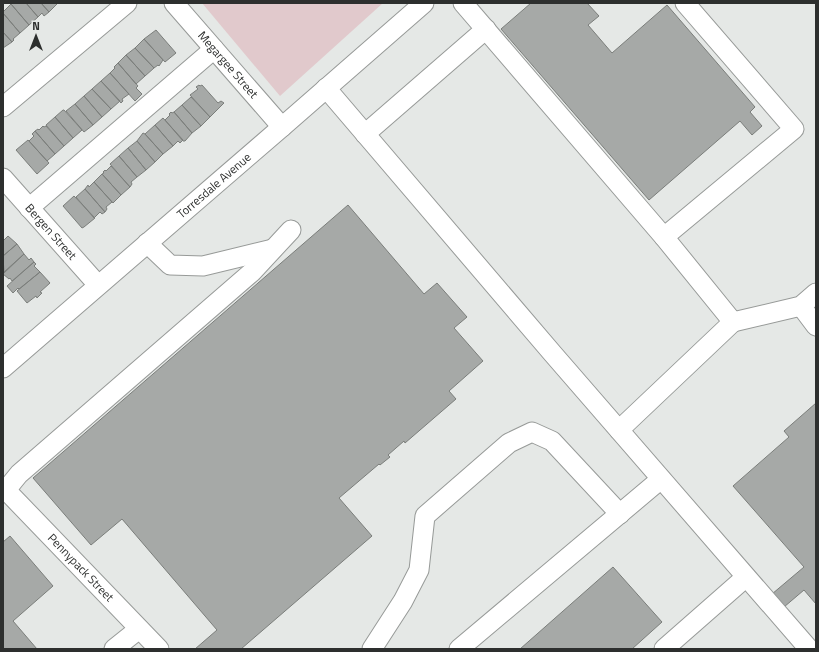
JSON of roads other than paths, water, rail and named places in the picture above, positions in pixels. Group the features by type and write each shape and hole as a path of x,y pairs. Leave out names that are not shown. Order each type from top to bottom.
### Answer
{"street":[{"path":"3,107 127,3"},
{"name":"Megargee Street","path":"174,3 282,127"},
{"name":"Torresdale Avenue","path":"6,359 98,285 424,3"},
{"path":"463,3 664,237 732,322"},
{"path":"664,237 794,128 685,3"},
{"path":"365,134 486,29"},
{"path":"30,208 214,49"},
{"path":"326,88 661,479 809,649"},
{"name":"Bergen Street","path":"3,178 98,285"},
{"path":"4,489 19,474 252,272 291,230"},
{"path":"147,243 170,265 204,266 273,249"},
{"path":"619,430 732,322 801,306 816,293"},
{"path":"801,306 816,326"},
{"path":"372,649 403,601 419,570 425,516 509,443 532,432 552,441 620,514"},
{"path":"459,649 661,479"},
{"name":"Pennypack Street","path":"4,489 159,649"},
{"path":"664,649 746,577"},
{"path":"114,649 139,629"}]}
